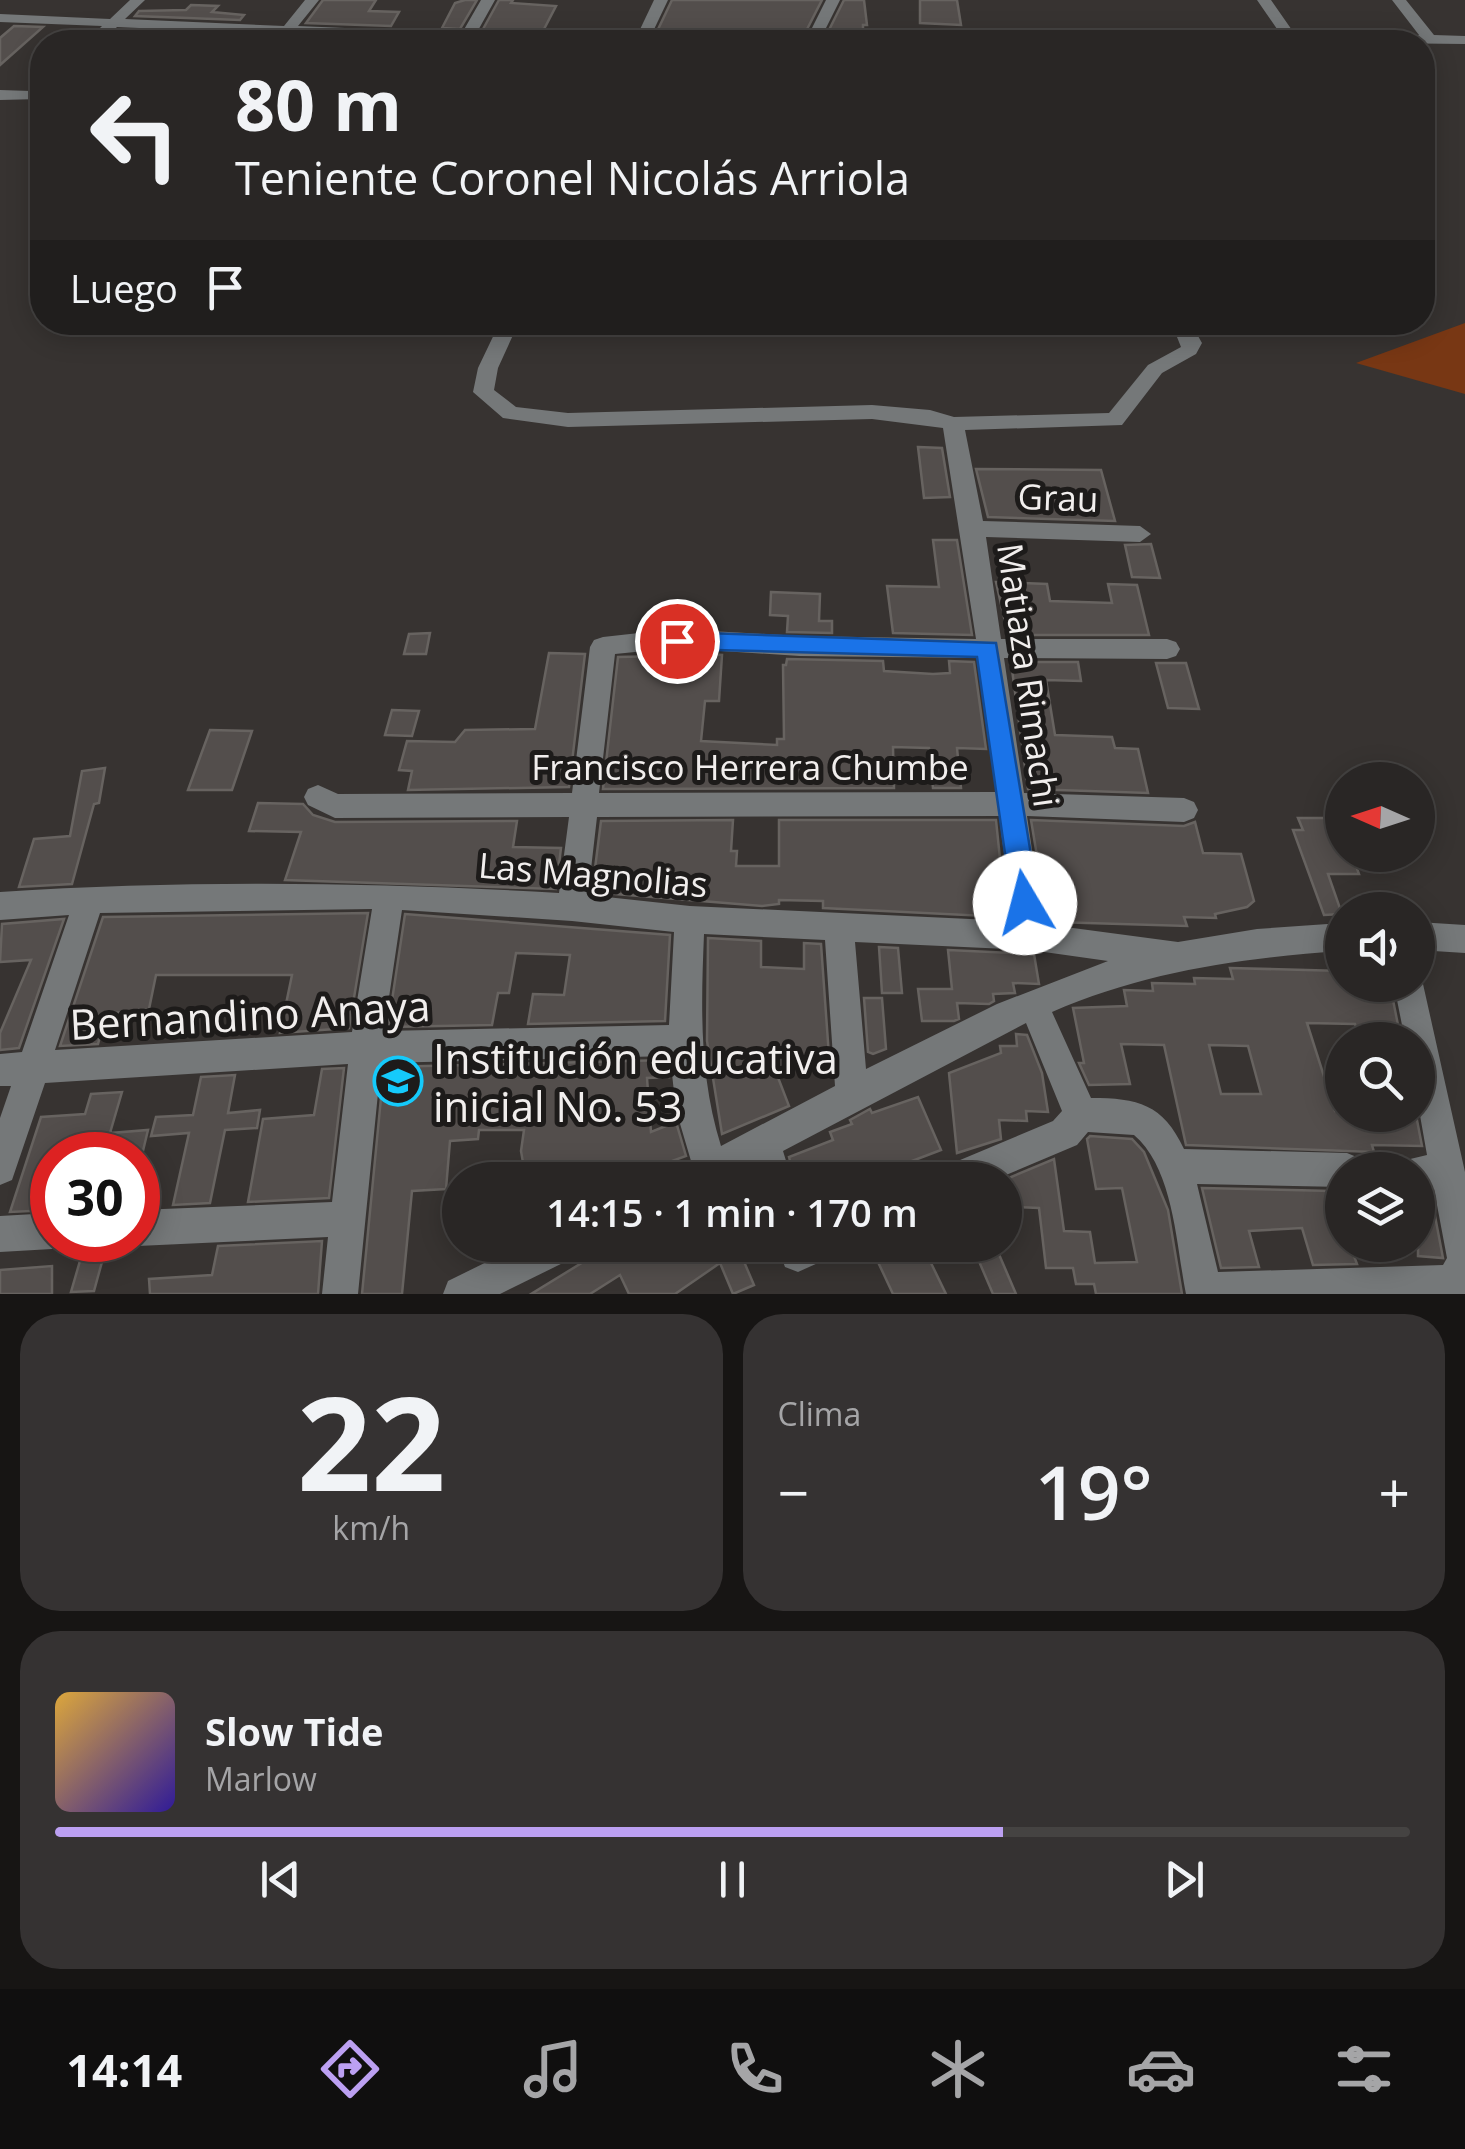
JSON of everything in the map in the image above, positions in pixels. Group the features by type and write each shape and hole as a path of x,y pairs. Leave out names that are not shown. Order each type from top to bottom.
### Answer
{"street":[{"path":"107,30 138,0"},
{"path":"287,30 312,0"},
{"path":"472,30 488,0"},
{"path":"647,30 661,0"},
{"path":"818,30 832,0"},
{"path":"1264,0 1284,30"},
{"path":"1399,0 1422,30"},
{"path":"0,18 267,30"},
{"path":"1435,40 1465,40"},
{"path":"0,95 30,93"},
{"path":"504,335 488,368 483,392 510,413 568,420 872,412 930,417 953,424 1115,420 1156,369 1189,350 1192,344 1187,335"},
{"name":"Matiaza Rimachi","path":"953,424 973,529 1030,936"},
{"name":"Grau","path":"973,529 1140,534"},
{"path":"572,907 603,647 622,641 677,641 1167,649"},
{"name":"Francisco Herrera Chumbe","path":"318,797 335,806 1011,804 1184,810"},
{"name":"Las Magnolias","path":"0,906 172,896 389,896 572,907 690,920 1030,936 1178,956"},
{"path":"340,1294 366,1047 389,896"},
{"path":"0,1168 89,901"},
{"path":"690,920 684,1040 699,1162"},
{"path":"839,929 852,1092"},
{"path":"1435,937 1465,939"},
{"path":"728,1162 852,1092 1116,972 1178,956 1287,939 1325,938"},
{"path":"1412,1002 1430,1152"},
{"path":"1034,1006 1081,1115"},
{"name":"Bernandino Anaya","path":"0,1070 366,1047 684,1040"},
{"path":"1081,1115 1128,1118 1149,1125 1176,1166 1203,1292 1461,1268 1435,1182"},
{"path":"996,1162 1066,1133 1081,1115"},
{"path":"764,1145 769,1162"},
{"path":"1176,1166 1325,1169"},
{"path":"160,1227 346,1219"},
{"path":"0,1234 30,1232"},
{"path":"462,1294 526,1262"}],"shaded area":[{"path":"1465,323 1465,394 1356,363 1435,335"}],"building":[{"path":"323,0 376,0 369,11 399,12 391,26 306,23"},
{"path":"477,0 460,29 442,28 455,3"},
{"path":"499,0 556,6 544,30 483,30"},
{"path":"672,0 822,0 807,30 658,30"},
{"path":"844,0 864,0 867,25 863,25 863,30 829,30"},
{"path":"920,0 957,0 961,25 920,23"},
{"path":"191,5 218,6 212,12 244,15 240,20 135,16 139,11 186,10"},
{"path":"14,26 43,27 30,30 30,38 0,65 0,38"},
{"path":"918,447 942,448 950,497 924,498"},
{"path":"976,469 1101,470 1115,521 988,517"},
{"path":"933,540 957,540 972,635 893,633 887,586 939,587"},
{"path":"1151,544 1160,578 1132,577 1125,545"},
{"path":"996,582 1047,584 1050,601 1112,603 1108,584 1137,585 1149,635 1008,635"},
{"path":"771,592 820,594 819,621 832,621 832,633 787,632 788,616 770,615"},
{"path":"430,633 426,654 404,654 409,634"},
{"path":"674,652 722,655 719,701 705,701 701,741 777,745 777,739 784,739 783,665 787,659 883,661 884,671 933,674 950,673 949,661 974,662 986,749 957,748 961,788 933,788 929,748 893,747 894,788 603,789 618,657 666,656"},
{"path":"549,653 585,654 569,787 408,790 412,771 399,770 407,741 455,742 465,730 535,729"},
{"path":"1011,662 1078,662 1081,681 1046,680 1055,735 1112,737 1115,748 1138,749 1148,793 1028,789"},
{"path":"1156,663 1186,663 1199,709 1168,708"},
{"path":"392,710 419,711 412,736 385,735"},
{"path":"210,730 252,731 232,790 188,790"},
{"path":"105,768 99,803 94,804 72,884 19,887 34,839 70,836 82,771"},
{"path":"258,803 303,804 313,815 335,822 517,821 513,847 561,848 556,889 285,880 301,832 249,831"},
{"path":"1298,818 1325,818 1325,872 1359,874 1328,874 1334,892 1325,892 1325,915 1293,830 1303,830"},
{"path":"733,820 731,851 737,851 736,866 779,866 779,820 996,820 1006,917 823,908 823,901 779,900 779,904 762,906 592,892 601,821"},
{"path":"1031,820 1184,826 1195,822 1203,853 1241,854 1254,901 1247,907 1215,914 1216,918 1184,917 1187,926 1054,922 1044,857 1037,856"},
{"path":"368,913 349,1028 280,1033 292,975 156,975 149,1009 106,1014 98,1044 60,1046 103,917"},
{"path":"405,914 670,935 665,1021 528,1024 533,994 564,995 570,955 516,953 509,993 498,993 492,1025 388,1027"},
{"path":"64,919 19,1048 0,1050 0,1033 31,960 0,962 2,924"},
{"path":"708,938 761,941 761,967 804,969 804,943 821,944 830,1070 774,1067 789,1106 722,1134 707,1041"},
{"path":"879,947 898,948 902,993 882,993"},
{"path":"948,950 1034,954 1039,984 1013,983 1015,993 993,994 994,1001 989,1004 957,1003 959,1019 954,1021 922,1021 918,989 952,989"},
{"path":"1230,968 1325,971 1325,1002 1393,1002 1397,1022 1307,1023 1325,1080 1325,1132 1419,1132 1422,1146 1372,1145 1374,1152 1186,1145 1164,1045 1121,1044 1130,1084 1089,1085 1079,1063 1084,1063 1073,1008 1127,1006 1124,990 1153,991 1152,983 1195,984 1194,978 1233,979","holes":["1209,1045 1248,1046 1261,1094 1221,1094"]},
{"path":"864,998 882,998 886,1049 873,1054 868,1052"},
{"path":"1016,1034 1027,1035 1042,1073 1048,1112 1026,1111 1027,1121 999,1120 1001,1139 957,1153 949,1073 1001,1053 1000,1046 1017,1046"},
{"path":"667,1060 669,1077 647,1078 651,1132 676,1122 686,1156 670,1162 523,1162 524,1130 479,1130 478,1139 450,1141 448,1162 442,1162 442,1189 412,1191 402,1294 362,1294 384,1067"},
{"path":"344,1068 329,1198 248,1202 263,1119 314,1115 322,1069"},
{"path":"235,1075 228,1113 260,1110 257,1128 225,1130 210,1203 173,1205 189,1133 160,1135 160,1132 152,1132 156,1117 193,1115 201,1077"},
{"path":"122,1092 110,1132 36,1132 41,1117 85,1114 91,1094"},
{"path":"918,1097 941,1150 909,1162 790,1162 789,1157 833,1140 830,1132 852,1124 850,1120 870,1109 872,1113"},
{"path":"1087,1139 1132,1139 1144,1152 1168,1210 1182,1294 1096,1294 1094,1284 1076,1284 1073,1268 1046,1268 1039,1208 1022,1207 1022,1172 1054,1159 1064,1231 1090,1232 1095,1263 1137,1262 1122,1188 1096,1189"},
{"path":"30,1151 30,1211 10,1212"},
{"path":"1202,1188 1325,1191 1325,1262 1357,1264 1313,1265 1302,1228 1249,1231 1259,1267 1221,1268"},
{"path":"1435,1216 1443,1258 1435,1257"},
{"path":"322,1241 318,1294 150,1294 149,1279 212,1275 218,1246"},
{"path":"80,1262 102,1262 94,1291 71,1292"},
{"path":"583,1262 744,1262 754,1285 733,1294 720,1263 675,1294 629,1294 620,1275 590,1294 531,1294"},
{"path":"878,1262 933,1262 946,1294 893,1294"},
{"path":"979,1262 1002,1262 1016,1294 993,1294"},
{"path":"52,1266 52,1294 0,1294 0,1270"}],"place":[{"name":"Institución educativa inicial No. 53","path":"398,1081"}],"route":[{"path":"677,641 988,649 1025,903"}]}
